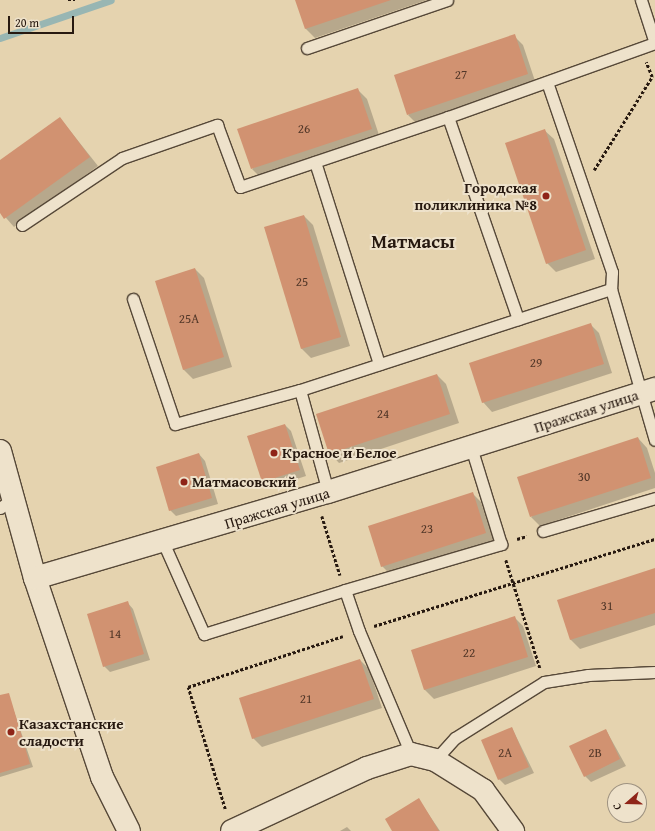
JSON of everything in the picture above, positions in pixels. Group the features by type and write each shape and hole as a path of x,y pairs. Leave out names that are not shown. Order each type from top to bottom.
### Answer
{"street":[{"name":"Пражская улица","path":"35,578 163,542 322,494 647,392"},
{"path":"0,451 7,503 35,578 102,777 129,831"},
{"path":"230,823 367,768 411,754 435,760 483,790 513,831"}],"lane":[{"path":"307,48 447,0"},
{"path":"22,225 122,158 217,125 240,187 548,82 655,43 641,0"},
{"path":"548,82 612,272 611,289 647,392 655,440"},
{"path":"448,117 518,319"},
{"path":"315,162 379,364"},
{"path":"133,299 174,424 300,390 611,289"},
{"path":"300,390 322,494"},
{"path":"163,542 204,634 345,590 501,544 471,447"},
{"path":"543,531 655,498"},
{"path":"345,590 359,631 411,754"},
{"path":"435,760 454,738 544,682 588,675 655,672"}],"path":[{"path":"68,0 75,0"},
{"path":"583,188 652,77 641,48"},
{"path":"322,494 345,590"},
{"path":"543,531 501,544 544,682"},
{"path":"230,823 188,687 359,631 655,539"}],"building":[{"path":"295,0 391,0 305,29"},
{"path":"515,34 528,74 407,115 394,75"},
{"path":"358,88 372,129 251,169 237,129"},
{"path":"60,117 90,157 4,219 0,213 0,160"},
{"name":"Городская поликлиника №8","path":"545,129 586,250 546,264 505,143"},
{"path":"304,215 341,337 301,349 264,227"},
{"path":"195,268 224,357 183,370 155,281"},
{"path":"591,323 604,364 482,403 469,363"},
{"path":"437,374 450,414 329,454 316,414"},
{"name":"Красное и Белое","path":"285,424 300,470 262,482 247,436"},
{"path":"638,437 651,478 530,517 517,477"},
{"name":"Матмасовский","path":"199,453 212,498 169,511 156,467"},
{"path":"473,492 486,533 381,567 368,526"},
{"path":"655,568 655,613 570,640 557,600"},
{"path":"128,601 144,654 103,667 87,614"},
{"path":"515,616 528,657 424,690 411,650"},
{"path":"360,659 374,699 252,739 239,698"},
{"path":"9,693 30,764 0,773 0,695"},
{"path":"512,727 529,767 498,780 481,740"},
{"path":"606,729 620,759 584,777 569,746"},
{"path":"419,798 439,831 392,831 385,819"}],"waterway":[{"path":"0,38 111,0"}],"place":[{"name":"Городская поликлиника №8","path":"546,196"},
{"name":"Красное и Белое","path":"274,453"},
{"name":"Матмасовский","path":"184,482"},
{"name":"Казахстанские сладости","path":"11,732"}],"district":[{"name":"Матмасы","path":"413,242"}]}
